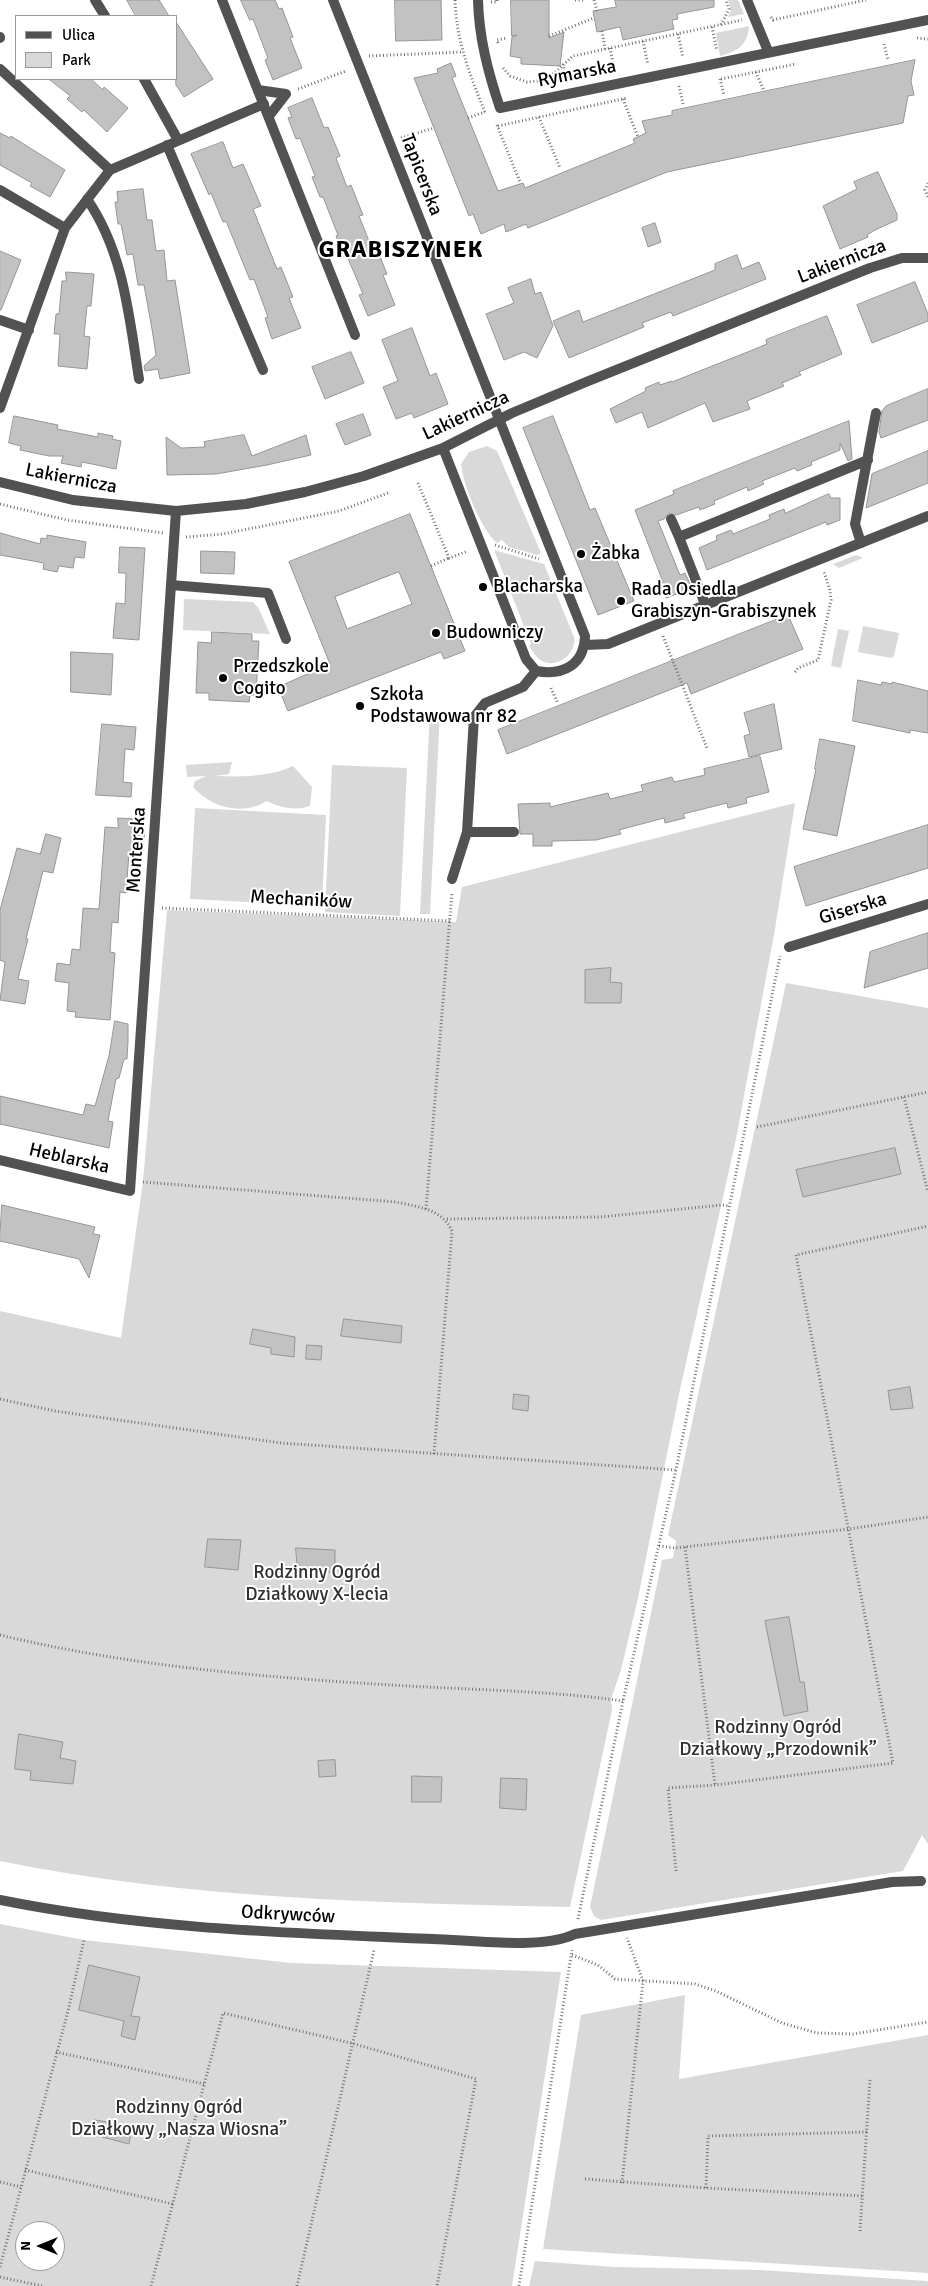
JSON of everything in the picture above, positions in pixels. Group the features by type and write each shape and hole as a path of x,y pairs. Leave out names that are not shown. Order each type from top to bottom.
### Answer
{"street":[{"path":"95,0 104,15"},
{"path":"222,0 355,335"},
{"name":"Tapicerska","path":"333,0 498,420"},
{"path":"478,0 483,52 496,109"},
{"path":"747,0 768,51"},
{"name":"Rymarska","path":"496,109 768,51 928,20"},
{"path":"0,69 110,170"},
{"path":"145,80 178,140"},
{"path":"258,90 286,94 269,116"},
{"path":"0,408 65,228 110,170 264,104"},
{"path":"166,145 263,370"},
{"path":"0,190 65,228"},
{"path":"87,199 106,231 123,281 139,378"},
{"name":"Lakiernicza","path":"0,482 73,500 176,511 246,504 305,492 364,476 443,448 498,420 586,382 870,268 902,258 928,258"},
{"path":"0,320 29,330"},
{"path":"860,543 855,524 876,413"},
{"path":"443,448 508,617 526,658 536,671 551,674 570,666 582,654 585,636 498,420"},
{"path":"679,537 868,460"},
{"name":"Monterska","path":"130,1191 151,907 176,511"},
{"path":"584,645 608,644 928,516"},
{"path":"671,519 705,604"},
{"path":"172,585 268,593 286,640"},
{"path":"452,879 467,832 474,717 484,703 523,687 536,671"},
{"path":"467,832 514,832"},
{"name":"Giserska","path":"785,950 928,904"},
{"name":"Heblarska","path":"0,1160 130,1191"},
{"name":"Odkrywców","path":"0,1900 102,1918 252,1932 512,1942 547,1941 566,1938 575,1934 892,1882 921,1881"}],"path":[{"path":"455,0 458,32 463,52 484,112"},
{"path":"491,10 491,1 496,2 497,0"},
{"path":"575,0 584,0"},
{"path":"594,0 597,11"},
{"path":"721,25 729,9 726,0"},
{"path":"773,20 866,0"},
{"path":"500,65 510,76 526,82 537,81 551,76 573,56 754,17"},
{"path":"549,36 594,18"},
{"path":"712,27 720,62"},
{"path":"602,31 605,49"},
{"path":"678,34 685,69"},
{"path":"499,50 497,40 507,38"},
{"path":"643,41 651,77"},
{"path":"884,44 888,60"},
{"path":"364,48 371,65"},
{"path":"610,48 617,84"},
{"path":"368,56 463,52"},
{"path":"286,94 346,71"},
{"path":"756,72 764,92"},
{"path":"720,79 724,95"},
{"path":"679,86 683,104"},
{"path":"622,99 638,137"},
{"path":"468,118 496,109 520,182"},
{"path":"539,117 560,168"},
{"path":"397,129 401,138 434,128"},
{"path":"928,183 925,190 928,197"},
{"path":"418,482 449,558"},
{"path":"183,536 223,534 339,511 388,494"},
{"path":"0,504 67,520 166,534"},
{"path":"488,543 543,560"},
{"path":"431,566 469,550"},
{"path":"795,672 798,668 818,660 831,600 830,590 823,569"},
{"path":"658,624 706,748"},
{"path":"551,688 558,704"},
{"path":"426,1209 452,879"},
{"name":"Mechaników","path":"151,907 450,921"},
{"path":"519,2286 575,1934 623,1701 676,1470 729,1206 785,950"},
{"path":"758,1127 928,1092"},
{"path":"904,1097 928,1192"},
{"path":"143,1182 396,1202 426,1209 446,1219 600,1217 722,1205 729,1206"},
{"path":"434,1454 452,1232 446,1219"},
{"path":"676,1871 668,1788 715,1786 893,1763 796,1255 928,1226"},
{"path":"0,1398 55,1411 281,1443 676,1470"},
{"path":"659,1546 685,1547 849,1529 928,1517"},
{"path":"685,1547 715,1786"},
{"path":"0,1635 47,1647 140,1662 338,1682 623,1701"},
{"path":"622,2183 643,1981 623,1926"},
{"path":"297,2286 376,1937"},
{"path":"0,2267 68,2011 84,1940"},
{"path":"572,1955 598,1965 615,1979 702,1986 782,2023 817,2033 854,2034 928,2022"},
{"path":"151,2286 223,2013 352,2043 476,2079 437,2286"},
{"path":"56,2052 204,2084"},
{"path":"860,2231 870,2079"},
{"path":"706,2188 708,2136 867,2132"},
{"path":"25,2170 173,2204"},
{"path":"585,2180 863,2196"},
{"path":"0,2182 21,2187"},
{"path":"0,2277 42,2286"}],"green space":[{"path":"728,0 738,0 744,14 728,17 731,10"},
{"path":"749,26 744,43 736,50 720,56 716,33"},
{"path":"487,446 497,451 541,553 537,555 509,547 502,540 497,543 479,517 465,483 461,464 469,452"},
{"path":"494,550 544,564 574,637 573,649 565,658 554,663 542,661 529,646 531,644"},
{"path":"856,555 863,558 839,568 833,564"},
{"path":"184,599 253,602 259,609 270,634 183,630"},
{"path":"863,626 899,633 894,656 891,658 858,652"},
{"path":"838,629 849,631 841,668 831,666"},
{"path":"430,711 440,711 430,914 420,914"},
{"path":"232,762 229,774 215,776 265,774 293,766 312,787 310,806 288,808 267,801 258,806 248,808 228,808 209,800 193,787 195,781 206,776 187,777 186,765"},
{"path":"332,765 407,768 400,916 325,912"},
{"name":"Rodzinny Ogród Działkowy X-lecia","path":"795,803 775,929 736,1139 679,1394 638,1598 621,1670 611,1699 612,1710 570,1907 355,1901 284,1897 141,1884 70,1874 0,1861 0,1311 121,1338 143,1181 167,910 456,922 462,887"},
{"path":"195,808 326,815 322,906 190,899"},
{"name":"Rodzinny Ogród Działkowy „Przodownik”","path":"786,983 928,1008 928,1844 922,1835 903,1871 601,1920 594,1916 590,1907 662,1560 673,1558 676,1541 668,1535"},
{"name":"Rodzinny Ogród Działkowy „Nasza Wiosna”","path":"0,1924 84,1940 291,1963 561,1972 512,2286 0,2286"},
{"path":"685,1995 679,2079 928,2035 928,2273 543,2249 581,2015"},
{"path":"535,2261 614,2267 760,2270 928,2281 928,2286 529,2286"}],"building":[{"path":"127,0 159,0 168,15 135,15"},
{"path":"241,0 275,0 279,9 282,8 293,37 290,38 302,68 273,80 265,60 268,58 253,19 250,20"},
{"path":"395,0 441,0 442,40 396,41"},
{"path":"511,0 549,0 549,38 564,32 560,66 521,64 521,58 510,56 512,37 517,35 512,36"},
{"path":"615,0 714,0 714,7 677,14 678,19 672,20 674,29 623,40 620,27 597,32 593,11 616,7"},
{"path":"178,25 213,79 184,97 176,85 176,80 178,80"},
{"path":"915,60 911,81 914,95 908,96 903,123 667,172 528,228 526,224 506,232 504,224 481,234 473,214 469,216 414,78 438,73 437,69 451,63 456,76 452,78 498,191 523,183 525,188 635,143 633,139 646,133 642,121 672,115 672,111"},
{"path":"50,80 92,80 103,90 104,87 128,108 107,132 84,110 82,112 67,99 70,96"},
{"path":"312,98 324,128 328,127 340,156 336,158 347,187 351,185 363,215 359,216 371,246 375,244 387,274 383,275 395,305 368,316 359,295 363,294 347,256 344,257 336,236 338,235 323,197 320,197 312,177 315,176 300,138 296,139 288,118 292,117 288,108"},
{"path":"0,133 10,138 11,136 65,170 50,197 30,186 32,183 0,165"},
{"path":"223,142 233,168 243,164 261,206 253,209 277,269 281,267 293,297 289,298 301,328 272,339 265,318 268,317 254,279 250,280 226,221 223,222 191,154"},
{"path":"878,172 897,214 897,220 875,230 867,235 868,237 840,249 823,206 857,189 854,182"},
{"path":"143,189 147,220 152,220 156,251 164,250 167,281 175,280 190,373 160,379 158,369 145,371 144,366 156,355 152,329 144,285 138,285 133,254 127,255 121,224 118,224 115,202 118,202 117,192"},
{"path":"655,223 661,242 648,247 642,228"},
{"path":"0,251 21,260 1,310 0,310"},
{"path":"737,255 742,269 759,262 766,279 673,316 671,312 642,323 644,327 569,358 553,321 579,310 583,322 715,270 715,264"},
{"path":"66,272 94,274 91,306 87,306 84,336 90,337 87,369 58,366 60,334 54,334 56,314 59,314 62,281 66,281"},
{"path":"531,279 535,294 541,292 553,326 537,358 524,352 504,360 486,314 514,303 508,288"},
{"path":"915,282 928,314 928,321 872,343 857,305"},
{"path":"827,316 842,354 799,372 801,375 782,383 784,386 747,401 750,409 713,422 705,403 648,428 642,412 616,423 610,409 646,391 645,388 659,382 660,385 672,382 767,344 766,340"},
{"path":"412,328 430,376 436,373 448,404 414,418 412,413 396,419 383,387 398,381 382,340"},
{"path":"351,352 364,383 325,399 312,367"},
{"path":"928,389 928,420 881,438 879,432 882,411 886,406"},
{"path":"363,414 371,435 345,445 336,424"},
{"path":"14,416 58,425 57,429 98,437 98,433 113,436 112,439 121,441 116,469 82,462 81,467 61,463 63,456 49,456 20,450 21,446 9,443"},
{"path":"553,416 590,510 595,508 634,601 598,615 523,428"},
{"path":"849,421 852,459 848,461 840,443 840,450 811,462 812,465 797,471 795,468 762,481 764,484 748,491 747,487 714,501 715,504 700,510 699,507 676,515 669,513 664,519 658,521 680,575 685,573 692,588 666,598 660,583 663,582 635,510 674,494 673,491"},
{"path":"244,435 252,456 306,435 311,455 216,474 167,475 166,437 181,448 205,447 204,442"},
{"path":"928,451 928,483 866,508 872,474"},
{"path":"829,494 831,498 840,498 840,520 827,525 826,522 707,570 699,548 717,540 716,536 731,530 733,534 770,519 769,515 784,509 785,513"},
{"path":"410,514 465,651 444,659 441,652 288,711 278,687 330,664 289,562","holes":["399,572 412,604 347,629 335,597"]},
{"path":"0,533 40,544 41,538 47,539 47,535 86,542 84,558 75,557 73,568 59,566 57,572 43,569 44,563 0,555"},
{"path":"120,547 145,548 139,640 113,638 116,603 125,604 126,573 119,573"},
{"path":"201,551 235,552 234,574 201,573"},
{"path":"788,615 803,649 691,694 687,683 507,754 498,730"},
{"path":"212,632 252,634 252,641 259,641 256,695 250,695 249,702 209,700 209,693 196,693 198,642 211,643"},
{"path":"71,652 113,654 111,695 71,692"},
{"path":"858,680 881,685 882,682 892,684 892,682 928,691 928,733 910,730 910,733 853,721"},
{"path":"774,704 782,749 749,757 744,736 750,734 744,713"},
{"path":"102,724 136,727 134,750 125,749 123,782 132,783 131,797 96,795"},
{"path":"820,739 855,746 837,836 803,829 816,769"},
{"path":"760,756 769,792 746,798 747,803 728,808 727,803 683,814 685,818 665,823 664,818 619,830 621,834 596,840 552,841 552,846 533,846 533,834 520,834 518,804 550,803 550,807 608,793 610,799 643,791 641,785 672,777 674,782 705,775 704,769"},
{"path":"118,818 137,819 136,829 145,830 142,854 129,853 126,893 120,892 118,923 112,922 110,952 115,953 110,1020 75,1017 76,1012 67,1011 69,983 55,981 57,963 70,965 72,949 80,950 83,908 99,909 105,827 118,828"},
{"path":"928,825 928,868 806,906 794,867"},
{"path":"46,834 61,838 53,873 43,871 26,939 28,939 18,979 29,981 25,1004 0,1000 5,962 0,960 0,910 17,848 40,854"},
{"path":"928,933 928,968 864,988 870,952"},
{"path":"611,968 610,982 622,983 621,1003 585,1003 585,970"},
{"path":"115,1021 128,1024 128,1041 127,1059 124,1059 119,1078 116,1079 108,1121 113,1122 109,1148 0,1124 0,1096 83,1115 86,1104 95,1106 109,1056"},
{"path":"895,1148 901,1174 803,1197 796,1170"},
{"path":"2,1205 95,1227 93,1234 100,1235 89,1278 79,1259 0,1241"},
{"path":"344,1319 402,1326 401,1343 341,1336"},
{"path":"253,1329 295,1337 294,1357 271,1354 271,1348 250,1344"},
{"path":"307,1345 322,1346 321,1360 306,1359"},
{"path":"910,1387 913,1408 891,1410 888,1391"},
{"path":"514,1394 529,1396 528,1411 513,1409"},
{"path":"208,1539 241,1540 238,1570 205,1567"},
{"path":"296,1548 335,1550 335,1572 298,1572"},
{"path":"789,1617 800,1682 804,1682 808,1711 784,1716 765,1621"},
{"path":"19,1734 63,1742 60,1758 76,1761 73,1784 30,1780 31,1771 15,1769"},
{"path":"335,1760 336,1776 319,1777 318,1761"},
{"path":"412,1776 442,1777 441,1802 412,1802"},
{"path":"501,1778 527,1779 526,1810 500,1808"},
{"path":"89,1965 140,1977 131,2016 140,2017 135,2040 121,2036 124,2021 79,2010"},
{"path":"95,2120 132,2126 129,2144 91,2134"}],"place":[{"name":"Żabka","path":"581,554"},
{"name":"Blacharska","path":"483,587"},
{"name":"Rada Osiedla Grabiszyn-Grabiszynek","path":"621,601"},
{"name":"Budowniczy","path":"436,633"},
{"name":"Przedszkole Cogito","path":"223,678"},
{"name":"Szkoła Podstawowa nr 82","path":"360,706"}],"district":[{"name":"GRABISZYNEK","path":"401,251"}]}
